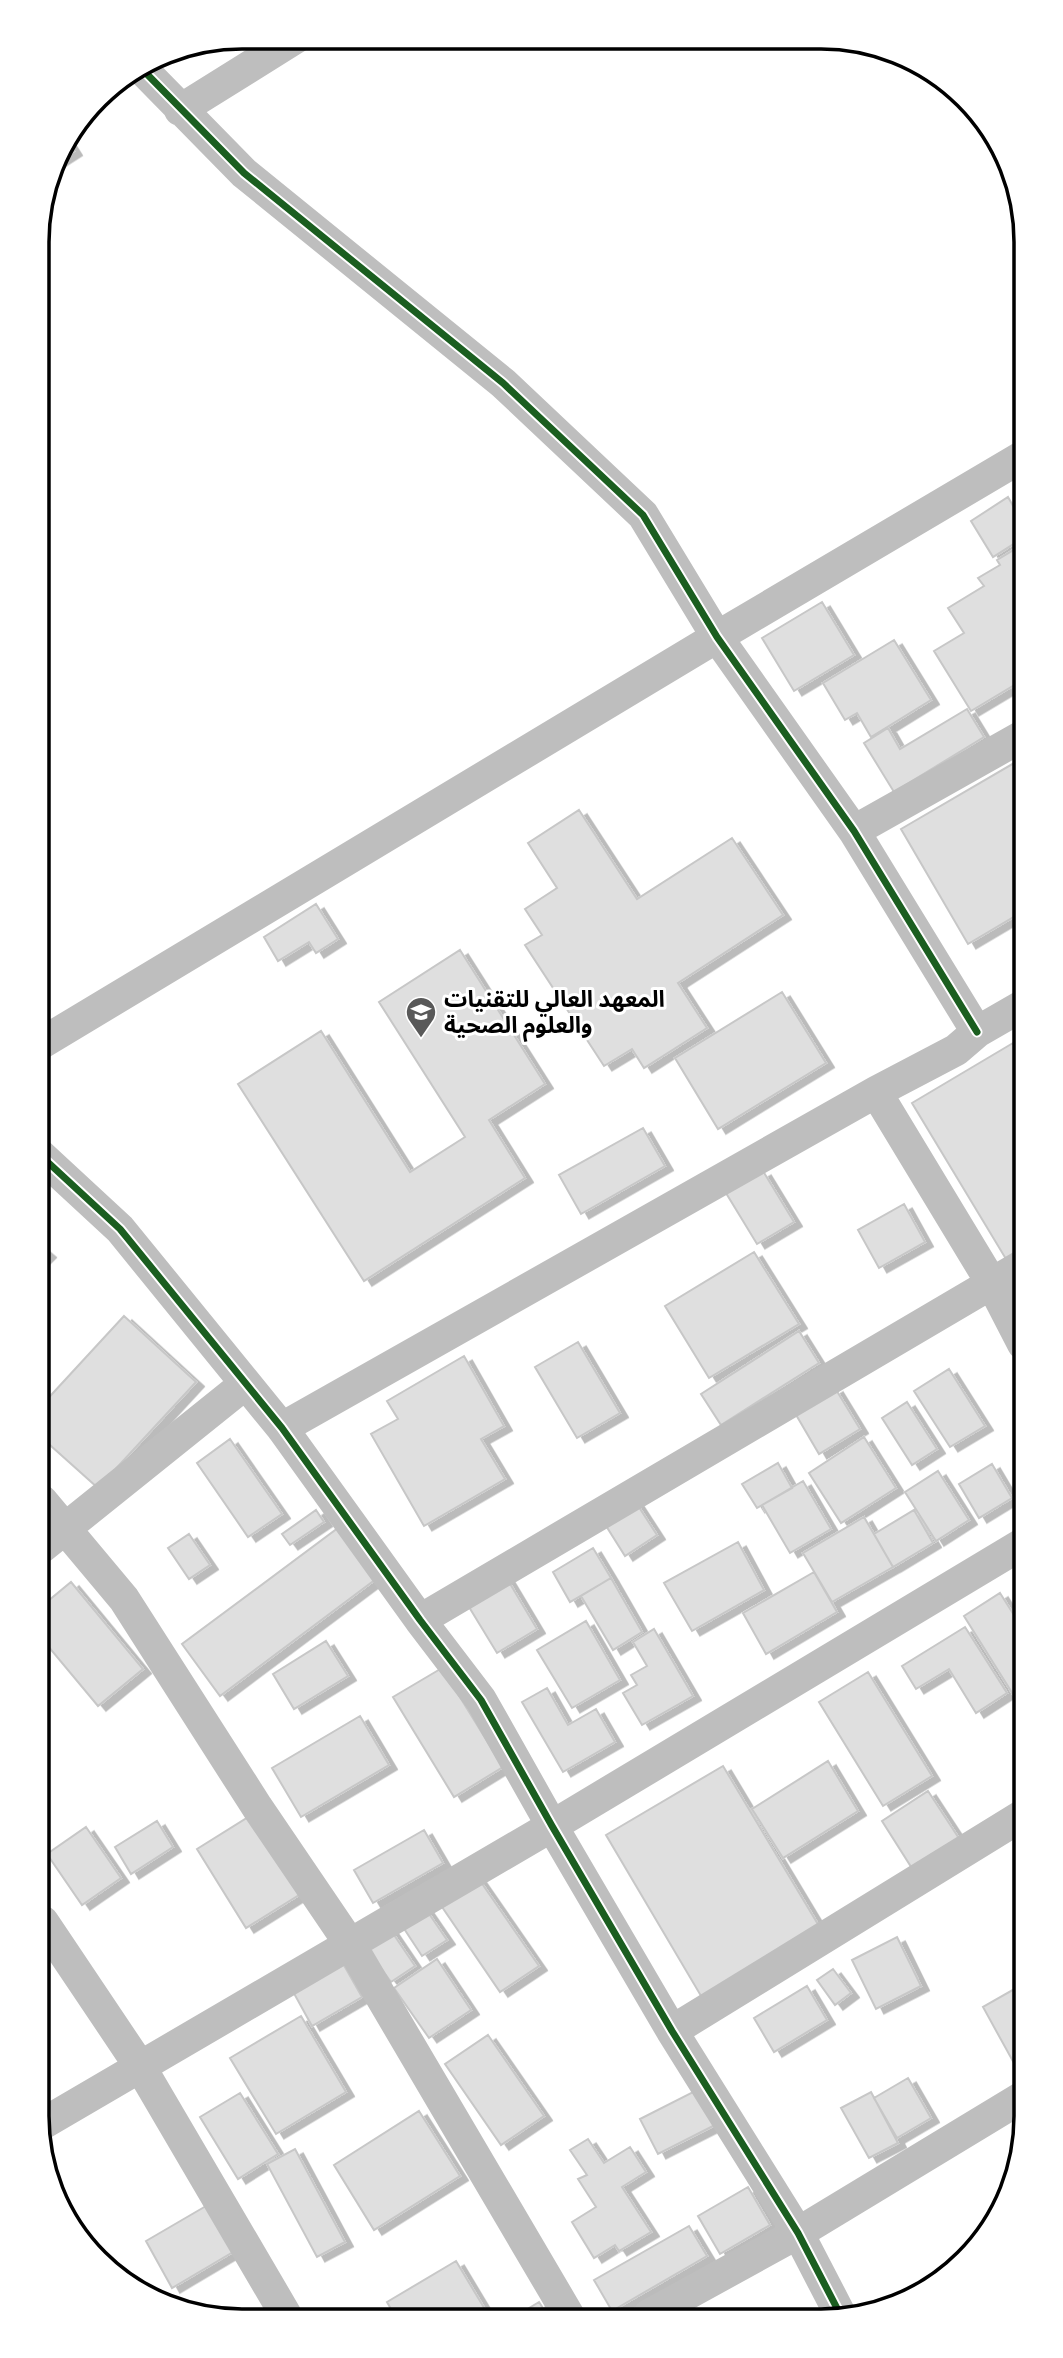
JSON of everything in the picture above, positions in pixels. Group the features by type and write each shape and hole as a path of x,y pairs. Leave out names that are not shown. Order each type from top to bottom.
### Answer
{"street":[{"path":"180,110 278,49"},
{"path":"147,74 244,173 503,383 643,515 717,637 854,831 977,1032"},
{"path":"49,1039 1014,462"},
{"path":"854,831 1014,741"},
{"path":"282,1427 876,1092 956,1050 977,1032 1014,1011"},
{"path":"876,1092 991,1282 1014,1327"},
{"path":"49,1163 120,1228 282,1427 420,1620 481,1700 672,2031 797,2233 837,2308"},
{"path":"420,1620 1014,1270"},
{"path":"246,1384 53,1538 124,1599 257,1807 350,1944 565,2309"},
{"path":"49,2120 552,1826 1014,1549"},
{"path":"672,2031 1014,1821"},
{"path":"49,1931 141,2068 282,2309"},
{"path":"660,2309 797,2233 1014,2102"}],"building":[{"path":"1008,497 1014,508 1014,544 993,557 971,521"},
{"path":"1014,550 1014,685 971,711 934,651 964,633 948,608 984,586 978,578 1000,565 997,560"},
{"path":"822,602 854,655 794,691 762,638"},
{"path":"894,640 931,700 871,737 857,713 845,720 823,683"},
{"path":"967,709 984,737 894,792 864,743 888,728 900,749"},
{"path":"1014,763 1014,917 968,944 901,829"},
{"path":"579,810 637,899 732,838 783,915 678,983 707,1028 644,1068 632,1049 604,1066 525,945 542,935 525,909 557,888 528,843"},
{"path":"316,904 338,939 316,953 309,942 278,961 264,937"},
{"path":"460,950 545,1084 489,1120 525,1178 364,1281 238,1084 321,1031 410,1172 465,1137 379,1002"},
{"path":"782,992 826,1063 718,1129 675,1058"},
{"path":"1013,1043 1014,1261 1009,1264 912,1103"},
{"path":"643,1128 665,1166 581,1214 559,1175"},
{"path":"763,1171 794,1222 757,1244 726,1193"},
{"path":"904,1204 925,1242 879,1268 858,1230"},
{"path":"754,1252 799,1324 709,1378 665,1306"},
{"path":"124,1316 196,1382 98,1488 49,1444 49,1397"},
{"path":"799,1331 819,1363 721,1425 701,1394"},
{"path":"578,1342 620,1413 577,1438 535,1367"},
{"path":"464,1356 504,1426 481,1439 505,1479 424,1526 371,1434 398,1419 387,1401"},
{"path":"949,1369 985,1426 950,1447 914,1391"},
{"path":"835,1388 860,1429 819,1454 795,1413"},
{"path":"907,1402 937,1449 912,1465 882,1418"},
{"path":"864,1437 896,1488 841,1523 809,1473"},
{"path":"230,1439 282,1514 248,1537 197,1463"},
{"path":"778,1463 792,1488 757,1508 742,1484"},
{"path":"992,1464 1012,1498 979,1518 959,1484"},
{"path":"938,1471 969,1520 936,1541 905,1492"},
{"path":"803,1481 831,1529 790,1553 762,1505"},
{"path":"635,1501 657,1535 625,1556 603,1521"},
{"path":"316,1510 324,1522 290,1545 282,1534"},
{"path":"914,1510 933,1543 893,1567 874,1534"},
{"path":"864,1517 893,1567 832,1602 803,1553"},
{"path":"338,1528 376,1579 220,1696 182,1644"},
{"path":"189,1534 210,1565 189,1579 168,1548"},
{"path":"738,1542 764,1590 692,1631 664,1583"},
{"path":"593,1548 611,1578 570,1602 553,1572"},
{"path":"814,1572 837,1612 766,1654 743,1613"},
{"path":"506,1577 537,1629 497,1653 466,1602"},
{"path":"611,1578 642,1632 613,1650 581,1596"},
{"path":"71,1582 143,1669 98,1706 49,1647 49,1600"},
{"path":"1000,1593 1014,1615 1014,1696 964,1616"},
{"path":"586,1621 620,1680 572,1708 537,1650"},
{"path":"965,1627 1007,1693 976,1713 949,1669 916,1689 902,1666"},
{"path":"654,1629 693,1696 642,1725 623,1693 637,1685 631,1675 647,1666 633,1642"},
{"path":"326,1641 348,1676 294,1709 273,1674"},
{"path":"442,1668 503,1767 454,1797 393,1697"},
{"path":"868,1672 932,1776 883,1806 819,1702"},
{"path":"547,1688 568,1725 596,1709 615,1742 563,1772 522,1702"},
{"path":"360,1716 389,1765 301,1817 272,1768"},
{"path":"828,1761 858,1811 783,1858 752,1809"},
{"path":"723,1766 822,1931 704,2001 606,1835"},
{"path":"928,1791 962,1843 915,1873 882,1821"},
{"path":"250,1816 299,1895 246,1928 197,1849"},
{"path":"157,1821 173,1847 131,1874 115,1847"},
{"path":"86,1827 121,1878 82,1905 49,1857 49,1853"},
{"path":"424,1830 443,1863 373,1903 354,1870"},
{"path":"476,1875 539,1966 500,1992 438,1901"},
{"path":"423,1905 447,1940 422,1956 399,1921"},
{"path":"390,1929 415,1966 391,1982 365,1946"},
{"path":"897,1937 921,1986 876,2009 852,1960"},
{"path":"437,1959 471,2010 429,2038 394,1988"},
{"path":"341,1960 362,1997 312,2026 291,1988"},
{"path":"833,1969 851,1993 835,2005 817,1980"},
{"path":"807,1986 827,2020 774,2052 754,2018"},
{"path":"1014,1989 1014,2063 983,2007"},
{"path":"301,2016 346,2092 276,2134 230,2058"},
{"path":"488,2035 544,2116 501,2145 445,2064"},
{"path":"908,2078 931,2118 897,2138 874,2098"},
{"path":"697,2090 715,2125 658,2154 640,2119"},
{"path":"871,2092 898,2143 869,2158 841,2108"},
{"path":"240,2093 278,2154 238,2179 200,2117"},
{"path":"419,2111 460,2176 374,2230 334,2165"},
{"path":"588,2139 604,2163 630,2147 646,2172 622,2187 651,2232 619,2251 615,2245 594,2258 572,2222 596,2207 578,2179 587,2175 570,2150"},
{"path":"295,2149 345,2242 317,2257 267,2164"},
{"path":"748,2187 770,2225 720,2254 698,2216"},
{"path":"206,2206 233,2252 172,2288 146,2241"},
{"path":"689,2226 707,2256 615,2309 611,2309 594,2280"},
{"path":"456,2261 485,2309 391,2309 387,2302"},
{"path":"539,2302 544,2309 528,2309"}],"cycle path":[{"path":"147,74 244,173 503,383 643,515 717,637 854,831 977,1032"},
{"path":"49,1163 120,1229 282,1428 481,1700 672,2031 798,2233 837,2308"}],"place":[{"name":"المعهد العالي للتقنيات والعلوم الصحية","path":"421,1039"}]}
